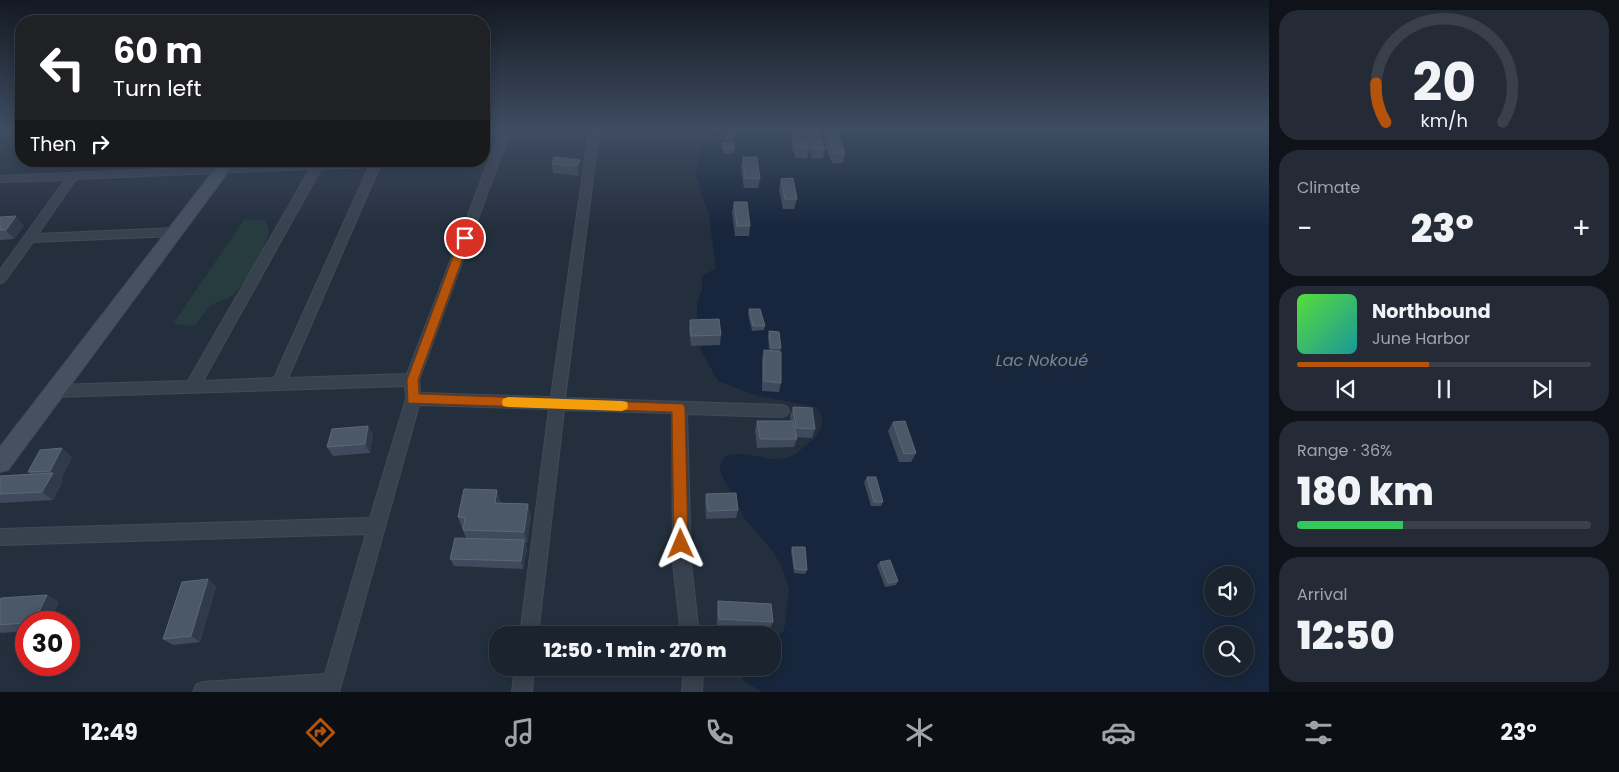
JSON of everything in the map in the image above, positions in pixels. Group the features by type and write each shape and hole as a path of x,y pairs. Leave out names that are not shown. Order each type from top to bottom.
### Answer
{"street":[{"path":"203,692 330,688 413,399 412,380 493,163"},
{"path":"530,626 557,404 590,163"},
{"path":"0,179 210,167"},
{"path":"0,463 224,167"},
{"path":"192,387 316,167"},
{"path":"278,385 374,167"},
{"path":"0,279 73,176"},
{"path":"29,238 175,232"},
{"path":"54,392 412,380"},
{"path":"413,399 782,411"},
{"path":"678,408 682,563 689,626"},
{"path":"0,537 376,526"},
{"path":"522,692 524,676"},
{"path":"692,692 693,676"}],"green space":[{"path":"244,220 264,220 268,226 268,234 262,252 244,282 229,298 215,303 209,308 195,326 173,324"}],"water":[{"name":"Lac Nokoué","path":"698,163 1269,163 1269,692 762,692 744,681 742,676 781,676 781,633 784,631 789,589 782,567 773,552 745,519 721,474 720,466 724,457 732,455 740,454 770,459 790,457 817,435 822,425 822,419 816,407 755,395 718,381 701,351 697,333 697,303 702,290 702,276 716,268 709,215 695,175"}],"building":[{"path":"552,163 578,163 577,166"},
{"path":"744,163 758,163 760,179 745,178"},
{"path":"793,178 797,199 785,199 781,179"},
{"path":"734,202 747,202 750,226 737,226"},
{"path":"16,216 6,230 0,230 0,217"},
{"path":"749,309 760,309 765,326 753,326"},
{"path":"719,319 721,335 691,336 690,320"},
{"path":"769,331 779,332 781,348 771,348"},
{"path":"764,350 781,352 781,383 764,381"},
{"path":"793,407 812,408 815,429 796,428"},
{"path":"757,421 793,421 797,439 760,439"},
{"path":"905,421 916,453 904,454 893,422"},
{"path":"368,426 365,444 327,447 332,429"},
{"path":"62,448 50,471 28,472 40,450"},
{"path":"53,473 42,492 0,494 0,476"},
{"path":"867,477 876,477 883,502 874,502"},
{"path":"464,489 497,490 495,503 528,504 524,532 463,530 465,518 458,517"},
{"path":"736,493 738,510 708,511 706,494"},
{"path":"455,538 524,540 521,561 450,559"},
{"path":"792,547 805,547 807,570 795,569"},
{"path":"890,560 898,581 888,583 880,562"},
{"path":"208,579 191,636 163,639 182,582"},
{"path":"47,595 39,611 15,611 15,624 0,625 1,598"},
{"path":"718,601 771,604 773,622 719,619"}],"slow traffic":[{"path":"508,402 622,406"}],"route":[{"path":"465,238 412,380 413,399 678,408 681,544"}]}
